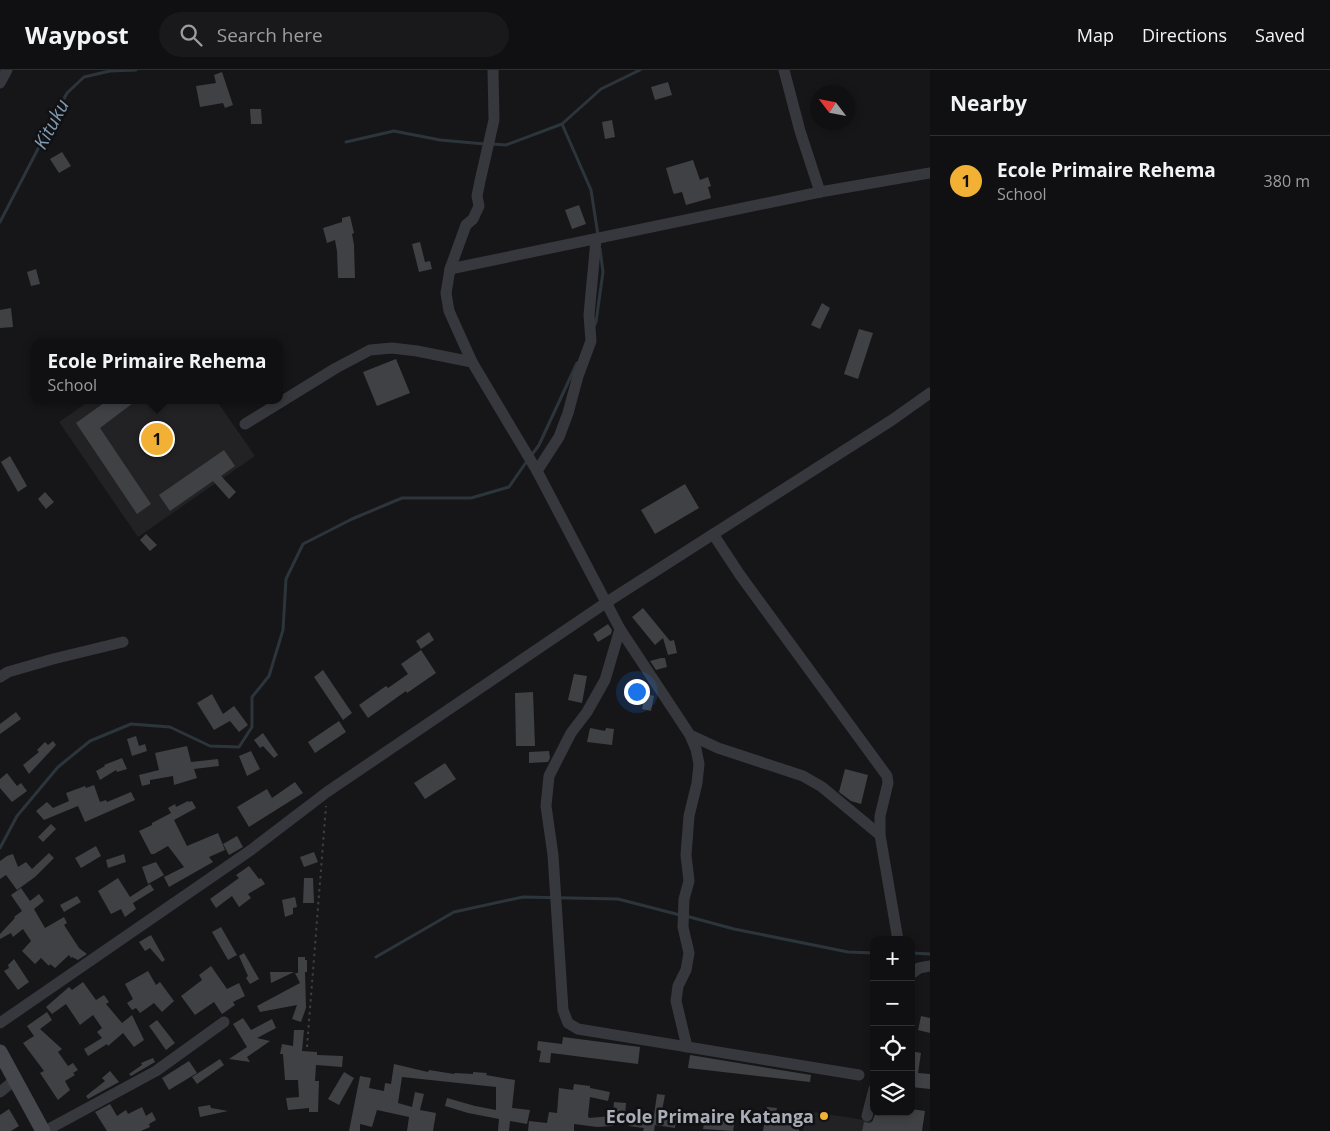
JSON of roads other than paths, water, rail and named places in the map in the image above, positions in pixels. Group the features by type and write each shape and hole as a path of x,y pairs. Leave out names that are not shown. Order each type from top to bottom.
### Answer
{"street":[{"path":"0,83 7,70"},
{"path":"493,70 494,120 477,196 479,206 473,219 466,225 450,269 446,293 449,311 472,362 537,470 620,629 690,735 696,749 699,764 698,783 689,816 686,855 689,881 684,899 683,927 690,953 686,970 678,986 676,1001 679,1022 687,1047"},
{"path":"784,70 800,131 820,192"},
{"path":"450,269 820,192 930,173"},
{"path":"537,470 559,437 591,341 589,315 596,240"},
{"path":"283,401 336,368 370,350 392,348 472,362"},
{"path":"0,1023 252,850 327,792 607,602 930,394"},
{"path":"245,424 278,404"},
{"path":"713,534 740,575 887,776 888,783 880,816 880,835 897,936"},
{"path":"620,629 605,680 587,712 571,733 549,776 546,806 553,856 563,1010 568,1023 578,1029 859,1075"},
{"path":"0,677 8,672 53,658 123,642"},
{"path":"690,735 718,748 803,776 840,800 880,835"},
{"path":"915,971 919,968 930,966"},
{"path":"0,1052 44,1131 156,1071 224,1022"},
{"path":"0,1092 16,1079"},
{"path":"867,1116 870,1104"}],"waterway":[{"name":"Kituku","path":"0,222 67,93 84,77 110,71 136,70"},
{"path":"492,144 506,145 562,124 601,89 640,70"},
{"path":"562,124 591,190 598,235"},
{"path":"346,142 394,131 440,140 485,144"},
{"path":"594,326 603,272 600,249"},
{"path":"531,456 539,445 577,363"},
{"path":"0,848 17,816 58,767 90,741 131,724 170,727 210,746 239,747 252,727 252,697 269,676 283,630 286,579 303,544 352,519 402,498 471,498 509,487 527,461"},
{"path":"376,957 454,912 523,897 618,899 680,915"},
{"path":"686,916 734,929 848,952 870,953"},
{"path":"915,953 930,954"}],"place":[{"name":"Ecole Primaire Rehema","path":"157,439"},
{"name":"Ecole Primaire Katanga","path":"824,1116"}]}
